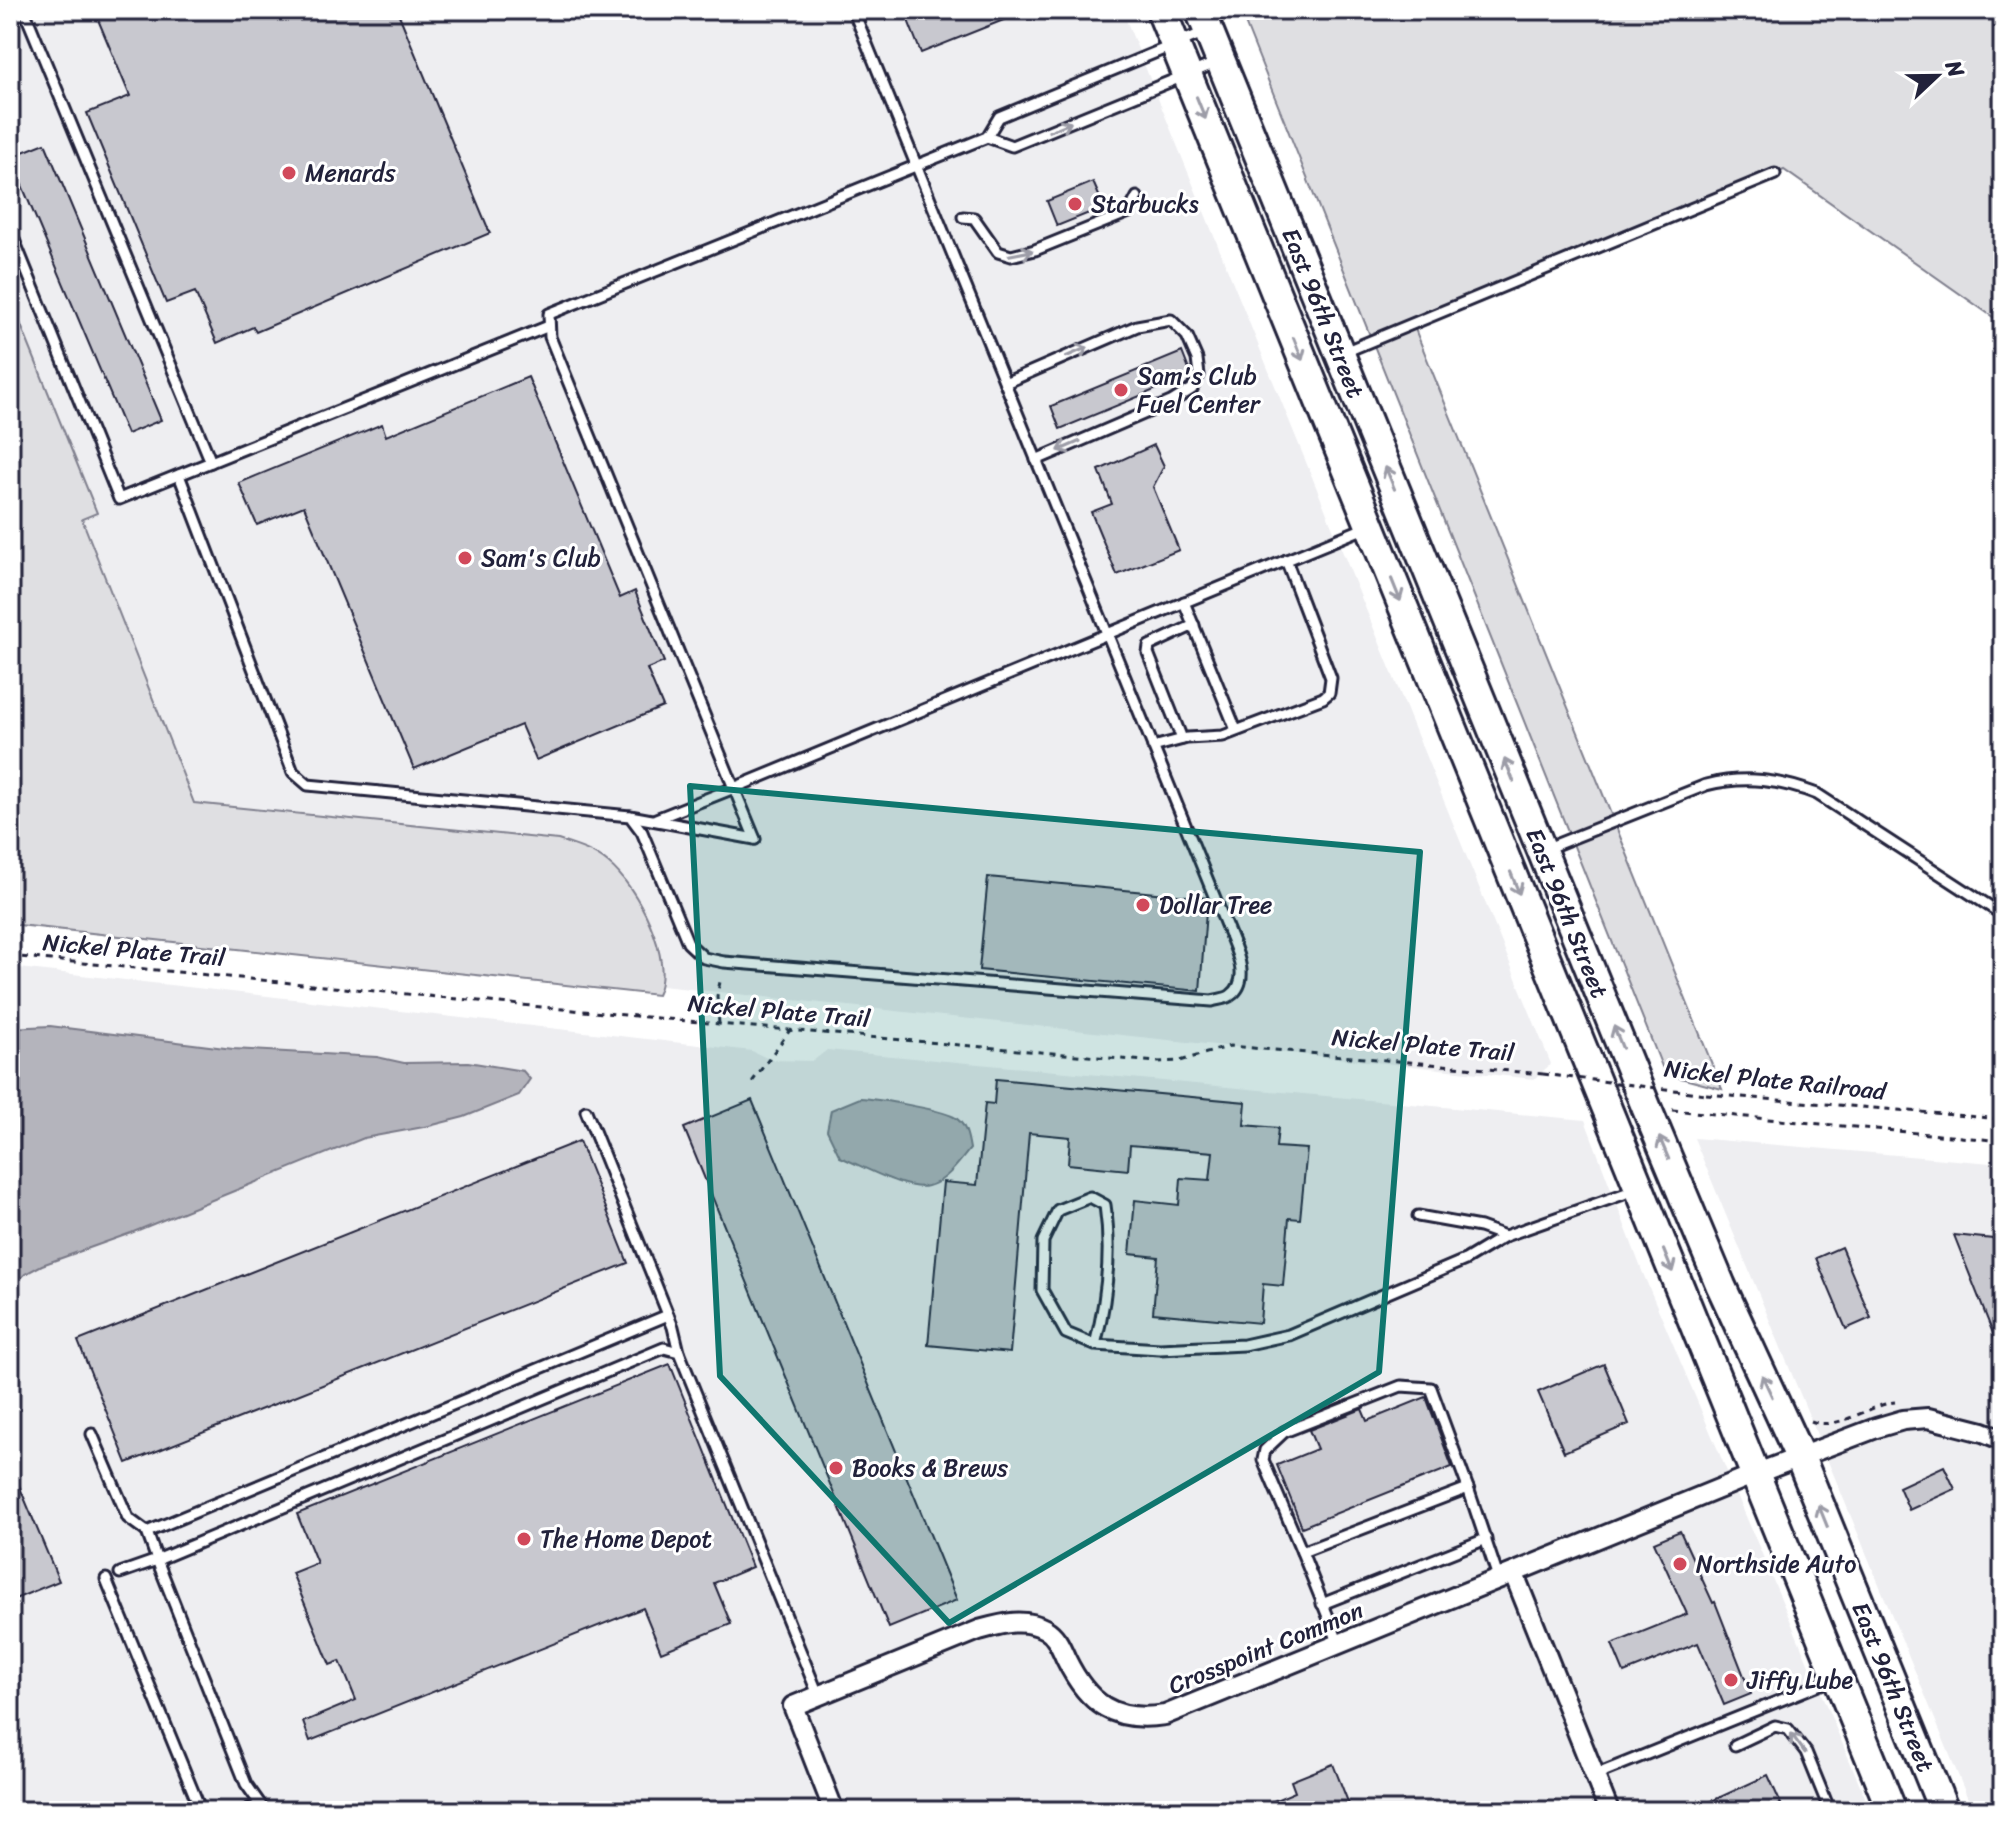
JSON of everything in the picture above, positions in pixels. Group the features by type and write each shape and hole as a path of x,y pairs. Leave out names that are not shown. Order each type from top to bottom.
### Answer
{"main road":[{"name":"East 96th Street","path":"1161,10 1892,1811"},
{"name":"East 96th Street","path":"1204,20 1721,1286 1800,1457 1944,1811"},
{"path":"1427,665 1470,735 1519,849 1526,854 1542,850"},
{"path":"1639,1189 1652,1187 1661,1191 1696,1258 1721,1286"}],"street":[{"name":"Crosspoint Common","path":"834,1811 793,1706 979,1630 1010,1622 1047,1630 1058,1642 1086,1692 1096,1703 1123,1715 1165,1715 1755,1474 1876,1428 1928,1418 1954,1423 2003,1440"},
{"path":"1506,1577 1609,1811"}],"lane":[{"path":"24,10 211,462"},
{"path":"630,816 642,832 688,943 704,958 1212,1001 1230,996 1240,982 1241,963 853,10"},
{"path":"179,475 293,772 308,785 656,819 755,839 550,337 549,314 987,137 999,117 1175,44 1204,20"},
{"path":"987,137 1012,146 1221,61"},
{"path":"1339,354 1775,174"},
{"path":"963,217 974,218 998,252 1011,256 1035,250 1129,212 1137,197"},
{"path":"10,230 119,499 549,326"},
{"path":"1005,383 1137,326 1171,320 1187,336 1192,347 1199,375 1192,389 1171,402 1036,460"},
{"path":"656,819 1370,526"},
{"path":"1153,747 1182,739 1223,736 1323,698 1332,686 1286,560"},
{"path":"1184,602 1236,730"},
{"path":"1182,739 1148,653 1149,646 1194,625"},
{"path":"1542,850 1706,785 1760,779 1790,784 1817,794 2003,915"},
{"path":"586,1111 673,1327 679,1352 819,1697"},
{"path":"1095,1345 1104,1311 1109,1235 1105,1205 1090,1197 1058,1210 1043,1241 1042,1290 1066,1333 1095,1345 1160,1349 1244,1345 1289,1335 1465,1260 1505,1236 1639,1189"},
{"path":"1418,1216 1480,1227 1505,1236"},
{"path":"147,1532 668,1315"},
{"path":"664,1348 673,1327"},
{"path":"120,1573 664,1348 679,1352"},
{"path":"1339,1644 1263,1460 1265,1450 1284,1432 1401,1386 1431,1388 1486,1539 1506,1577"},
{"path":"92,1434 128,1518 147,1532 246,1784 263,1808 244,1811"},
{"path":"1302,1552 1468,1488"},
{"path":"1322,1604 1486,1539"},
{"path":"106,1579 201,1811"},
{"path":"1595,1775 1838,1677"},
{"path":"1735,1745 1775,1726 1788,1729 1806,1752 1830,1811"}],"path":[{"name":"Nickel Plate Trail","path":"10,956 719,1024 1156,1062 1180,1061 1230,1046 1543,1074"},
{"path":"719,1024 717,996 724,962"},
{"path":"752,1082 790,1030"},
{"name":"Nickel Plate Railroad","path":"1543,1074 1706,1094 2003,1119"},
{"path":"1665,1110 2003,1141"}],"highlighted area":[{"path":"690,786 1420,852 1379,1372 949,1623 720,1376"}],"shaded area":[{"path":"10,10 1122,10 1551,1064 1534,1079 662,986 660,946 558,840 194,803 81,519 97,512 10,298"},
{"path":"1240,10 1567,10 1565,14 1570,18 1575,10 2003,10 2003,324 1784,170 1413,324 1722,1089 1665,1074"},
{"path":"10,298 97,513 82,519 194,803 558,840 584,849 603,859 619,874 650,924 661,963 657,995 10,924"},
{"path":"10,967 752,1051 771,1060 813,1061 827,1050 1585,1120 1642,1271 1871,1811 10,1811"},
{"path":"50,1026 233,1049 377,1057 404,1063 468,1062 523,1071 530,1079 519,1095 464,1117 364,1138 131,1233 42,1265 25,1274 15,1284 10,1308 10,1028"},
{"path":"860,1098 894,1102 954,1117 964,1127 970,1149 941,1180 919,1187 896,1182 840,1157 827,1130 831,1110"},
{"path":"1694,1138 2003,1164 2003,1811 1973,1811"}],"building":[{"name":"Menards","path":"94,10 397,10 490,233 256,332 253,327 217,343 195,292 166,303 87,113 130,96"},
{"path":"904,10 1026,10 1026,11 921,53"},
{"path":"45,143 161,420 127,434 10,157"},
{"name":"Starbucks","path":"1093,182 1104,207 1057,226 1047,201"},
{"name":"Sam's Club Fuel Center","path":"1182,352 1191,375 1060,429 1051,406"},
{"name":"Sam's Club","path":"528,377 620,598 635,591 664,662 647,669 663,707 536,760 521,725 414,769 304,506 257,525 239,483 382,424 386,436"},
{"path":"1154,445 1164,466 1153,487 1179,550 1117,575 1091,512 1112,504 1099,470"},
{"path":"988,877 1207,898 1200,991 979,970"},
{"path":"996,1079 1246,1102 1244,1125 1278,1128 1276,1147 1307,1149 1300,1219 1289,1218 1283,1286 1263,1284 1260,1323 1153,1313 1158,1257 1130,1254 1135,1200 1179,1205 1181,1178 1210,1180 1213,1152 1130,1145 1128,1170 1068,1164 1070,1137 1029,1133 1010,1353 928,1345 943,1182 977,1185 985,1103 994,1104"},
{"path":"752,1100 957,1600 889,1628 684,1128"},
{"path":"579,1141 628,1263 127,1463 78,1341"},
{"path":"1954,1235 2003,1240 2003,1356 2002,1356"},
{"path":"1841,1247 1871,1318 1846,1329 1816,1258"},
{"name":"The Home Depot","path":"670,1364 752,1567 714,1583 731,1624 661,1652 643,1608 310,1741 303,1722 356,1700 340,1661 330,1665 292,1573 317,1563 297,1514"},
{"path":"1604,1364 1629,1424 1564,1452 1538,1392"},
{"path":"1426,1397 1452,1467 1302,1527 1277,1465 1317,1449 1309,1430 1362,1409 1367,1421"},
{"path":"10,1464 59,1581 10,1601"},
{"path":"1944,1466 1955,1489 1909,1510 1899,1487"},
{"path":"1680,1531 1715,1602 1751,1694 1724,1705 1698,1643 1624,1673 1612,1644 1687,1614 1654,1542"},
{"path":"1333,1764 1350,1807 1339,1811 1249,1811 1295,1792 1291,1781"},
{"path":"1768,1775 1781,1804 1765,1811 1690,1811"}],"place":[{"name":"Menards","path":"289,173"},
{"name":"Starbucks","path":"1075,204"},
{"name":"Sam's Club Fuel Center","path":"1121,390"},
{"name":"Sam's Club","path":"465,558"},
{"name":"Dollar Tree","path":"1143,905"},
{"name":"Books & Brews","path":"836,1468"},
{"name":"The Home Depot","path":"524,1539"},
{"name":"Northside Auto","path":"1680,1564"},
{"name":"Jiffy Lube","path":"1731,1680"}]}
